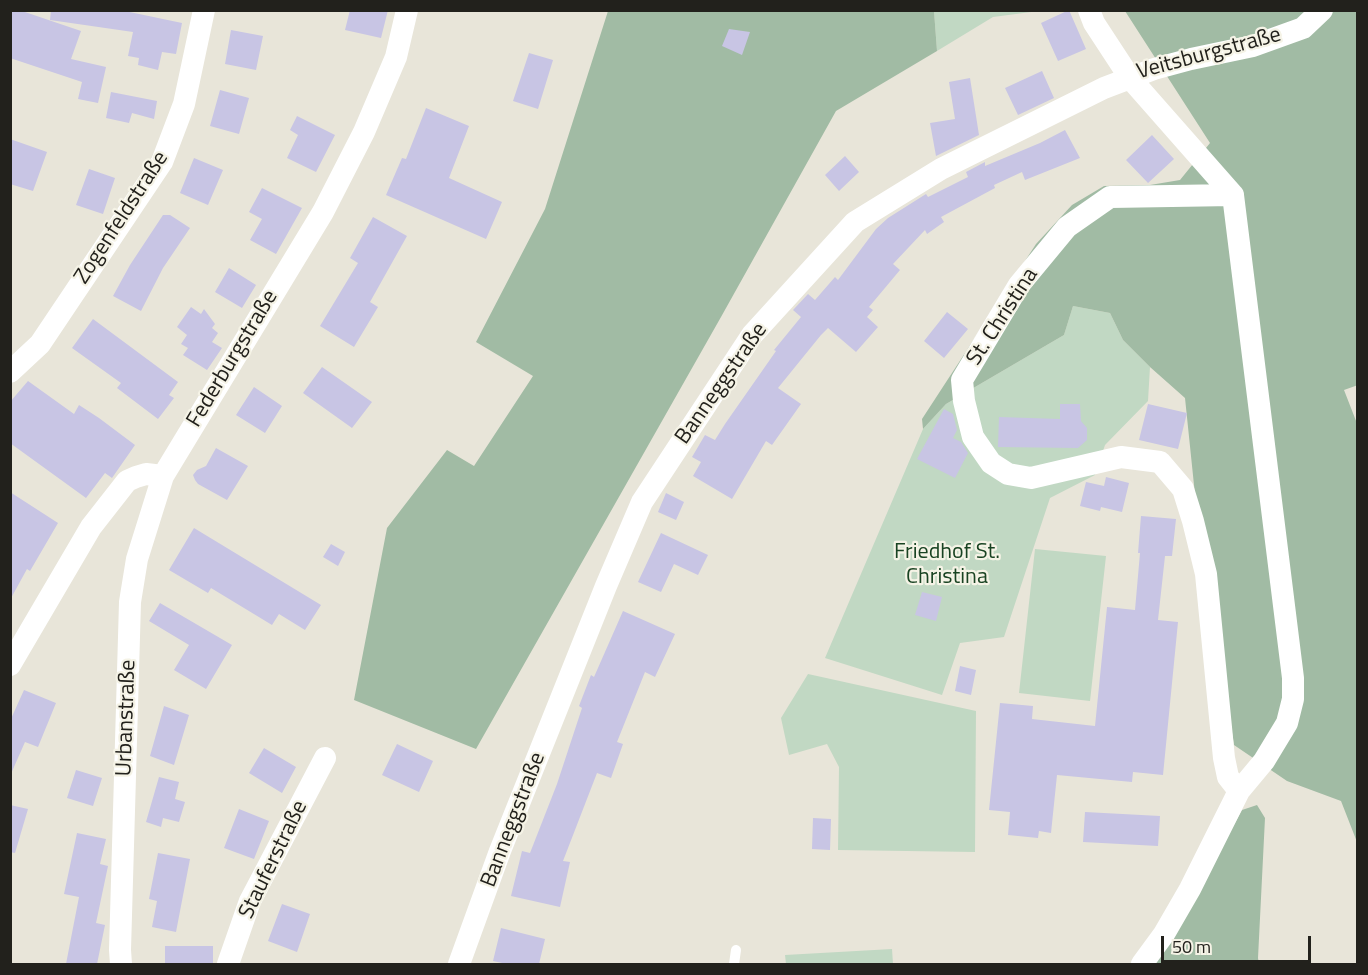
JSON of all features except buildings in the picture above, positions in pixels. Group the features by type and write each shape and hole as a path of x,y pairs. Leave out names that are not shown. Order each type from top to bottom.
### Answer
{"street":[{"name":"Zogenfeldstraße","path":"10,372 40,344 162,162 184,104 204,10"},
{"name":"Federburgstraße","path":"163,476 323,212 364,132 396,57 407,10"},
{"name":"Veitsburgstraße","path":"1089,10 1094,23 1130,78 1191,59 1253,46 1303,28 1322,10"},
{"path":"1130,78 1233,195 1293,678 1293,699 1287,723 1264,761 1239,791 1190,889 1164,934 1142,964"},
{"name":"Banneggstraße","path":"459,964 500,852 642,502 752,335 855,222 941,169 1104,88 1130,78"},
{"name":"St. Christina","path":"1233,195 1110,197 1067,227 1019,285 962,381 964,401 973,437 991,463 1008,474 1030,478 1121,457 1160,462 1183,489 1206,574 1227,777 1239,791"},
{"path":"10,665 91,527 105,508 127,482 136,477 146,474 163,476"},
{"name":"Urbanstraße","path":"121,964 130,602 137,559 163,476"},
{"name":"Stauferstraße","path":"228,964 250,901 325,758"}],"lane":[{"path":"734,964 736,950"}],"green space":[{"path":"608,11 934,11 937,51 836,111 476,749 354,700 387,528 447,450 474,466 533,376 476,342 545,209"},
{"path":"934,11 1039,11 993,17 937,51"},
{"path":"1125,11 1357,11 1358,385 1344,390 1358,426 1357,842 1341,801 1287,781 1234,745 1197,514 1185,398 1123,340 1110,313 1073,306 1064,335 946,404 923,429 922,419 1036,244 1072,205 1104,186 1150,185 1180,180 1210,143"},
{"name":"Friedhof St. Christina","path":"1073,306 1110,313 1123,340 1150,367 1148,401 1105,445 1095,475 1050,498 1004,637 960,643 942,695 825,658 923,429 946,404 1064,335"},
{"path":"1035,549 1106,556 1090,701 1019,693"},
{"path":"808,674 976,711 975,852 838,850 839,767 827,744 789,755 781,718"},
{"path":"1257,805 1265,818 1259,964 1152,964 1169,943 1242,810"},
{"path":"892,949 893,964 786,964 785,955"}]}
